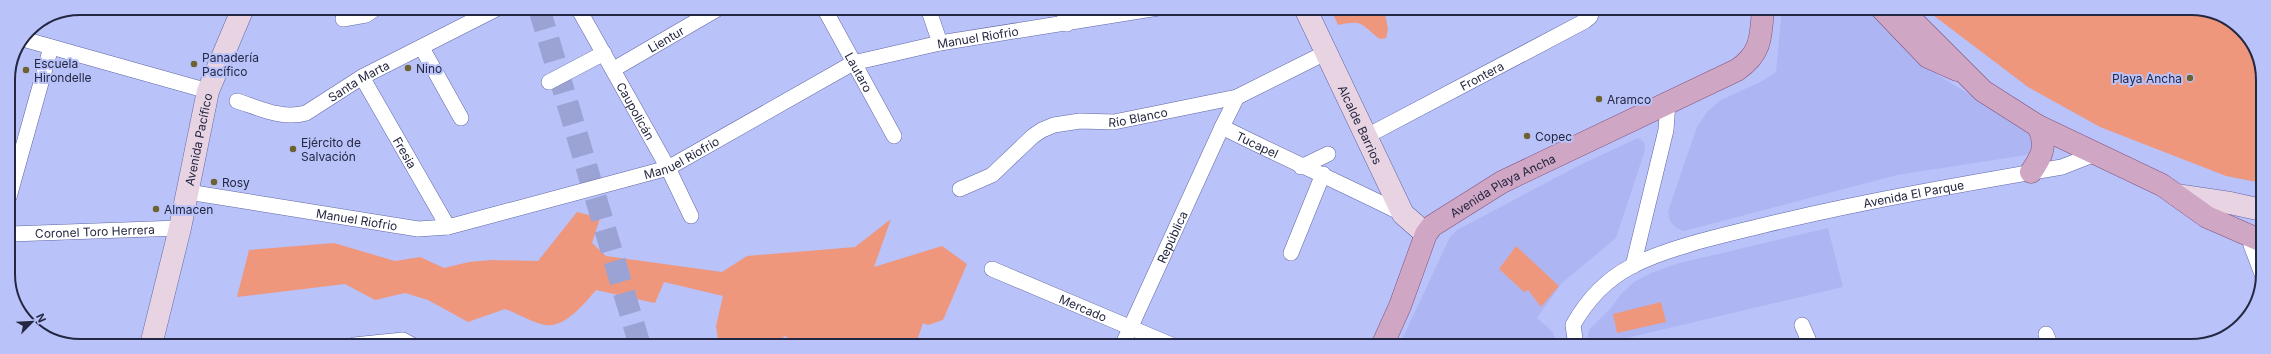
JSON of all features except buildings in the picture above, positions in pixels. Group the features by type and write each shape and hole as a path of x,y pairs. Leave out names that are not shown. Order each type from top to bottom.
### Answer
{"main road":[{"name":"Avenida Playa Ancha","path":"1385,339 1400,306 1426,234 1438,222 1502,182 1737,70 1749,61 1757,51 1761,34 1762,15"},
{"path":"1888,15 1928,57 1962,72"},
{"path":"1908,15 1943,50 1962,72 1983,91 2038,126 2153,181 2207,217 2256,239"},
{"path":"2031,172 2041,158 2044,146 2043,137 2038,126"}],"street":[{"name":"Avenida Pacífico","path":"152,339 180,228 208,91 240,15"},
{"path":"343,20 366,15"},
{"name":"Santa Marta","path":"237,102 285,115 296,116 306,113 362,77 485,15"},
{"name":"Caupolicán","path":"582,15 668,168 691,216"},
{"name":"Lientur","path":"614,70 706,15"},
{"name":"Lautaro","path":"828,15 894,136"},
{"path":"930,15 940,43"},
{"path":"1065,15 1068,24"},
{"name":"Manuel Riofrio","path":"188,192 418,229 448,227 668,168 853,63 940,43 1119,15"},
{"name":"Alcalde Barrios","path":"1308,15 1403,214 1426,234"},
{"name":"Frontera","path":"1365,137 1585,21 1590,15"},
{"path":"29,41 208,91"},
{"path":"15,176 51,47"},
{"path":"422,48 461,118"},
{"path":"549,82 604,52"},
{"name":"Río Blanco","path":"960,190 992,175 1033,136 1054,125 1080,121 1114,122 1237,97 1325,53"},
{"name":"Fresia","path":"362,77 448,227"},
{"name":"Tucapel","path":"1237,97 1222,127 1301,167 1323,174 1403,214"},
{"path":"1633,266 1666,130 1668,102"},
{"name":"República","path":"1125,339 1222,127"},
{"path":"1301,167 1328,154"},
{"name":"Avenida El Parque","path":"1575,339 1573,325 1587,303 1614,277 1633,266 1676,250 1732,233 1831,209 2062,167 2095,154"},
{"path":"1291,253 1323,174"},
{"path":"2176,195 2230,203 2256,209"},
{"name":"Coronel Toro Herrera","path":"15,234 180,228"},
{"path":"2256,240 2251,245 2256,258"},
{"name":"Mercado","path":"992,269 1158,339"},
{"path":"1802,325 1808,339"}],"shaded area":[{"path":"1333,15 1385,15 1388,29 1386,38 1380,39 1362,24 1346,23 1338,25"},
{"path":"1781,15 1873,15 1917,62 2032,133 2035,149 2026,155 1897,175 1684,231 1676,228 1670,221 1668,211 1697,127 1707,112 1721,100 1760,82 1776,72"},
{"path":"1933,15 2191,15 2208,17 2216,20 2234,31 2243,40 2251,55 2255,67 2256,182 2226,176 2100,127 2028,87"},
{"path":"1638,138 1644,142 1645,150 1616,238 1562,283 1537,318 1552,331 1556,339 1402,339 1450,237 1457,230 1580,165"},
{"path":"577,212 600,218 592,243 606,256 722,272 747,256 855,247 891,219 874,267 942,246 967,264 943,320 928,325 923,323 917,339 789,339 785,336 780,339 718,339 716,326 723,296 664,282 655,303 596,290 574,314 560,323 553,325 536,323 505,309 468,322 428,300 405,293 375,300 345,284 237,297 249,250 334,243 395,261 420,257 444,268 469,262 491,260 538,261"},
{"path":"1828,228 1843,287 1623,339 1587,339 1589,330 1611,308 1621,294 1634,282 1651,273 1676,264"},
{"path":"1516,246 1559,286 1541,307 1528,290 1524,292 1499,269"},
{"path":"1661,302 1666,322 1617,333 1613,314"}],"tunnel":[{"path":"541,15 638,339"}],"place":[{"name":"Panadería Pacífico","path":"194,64"},
{"name":"Nino","path":"408,68"},
{"name":"Escuela Hirondelle","path":"26,70"},
{"name":"Playa Ancha","path":"2190,78"},
{"name":"Aramco","path":"1599,99"},
{"name":"Copec","path":"1527,136"},
{"name":"Ejército de Salvación","path":"293,149"},
{"name":"Rosy","path":"214,182"},
{"name":"Almacen","path":"156,209"}]}
